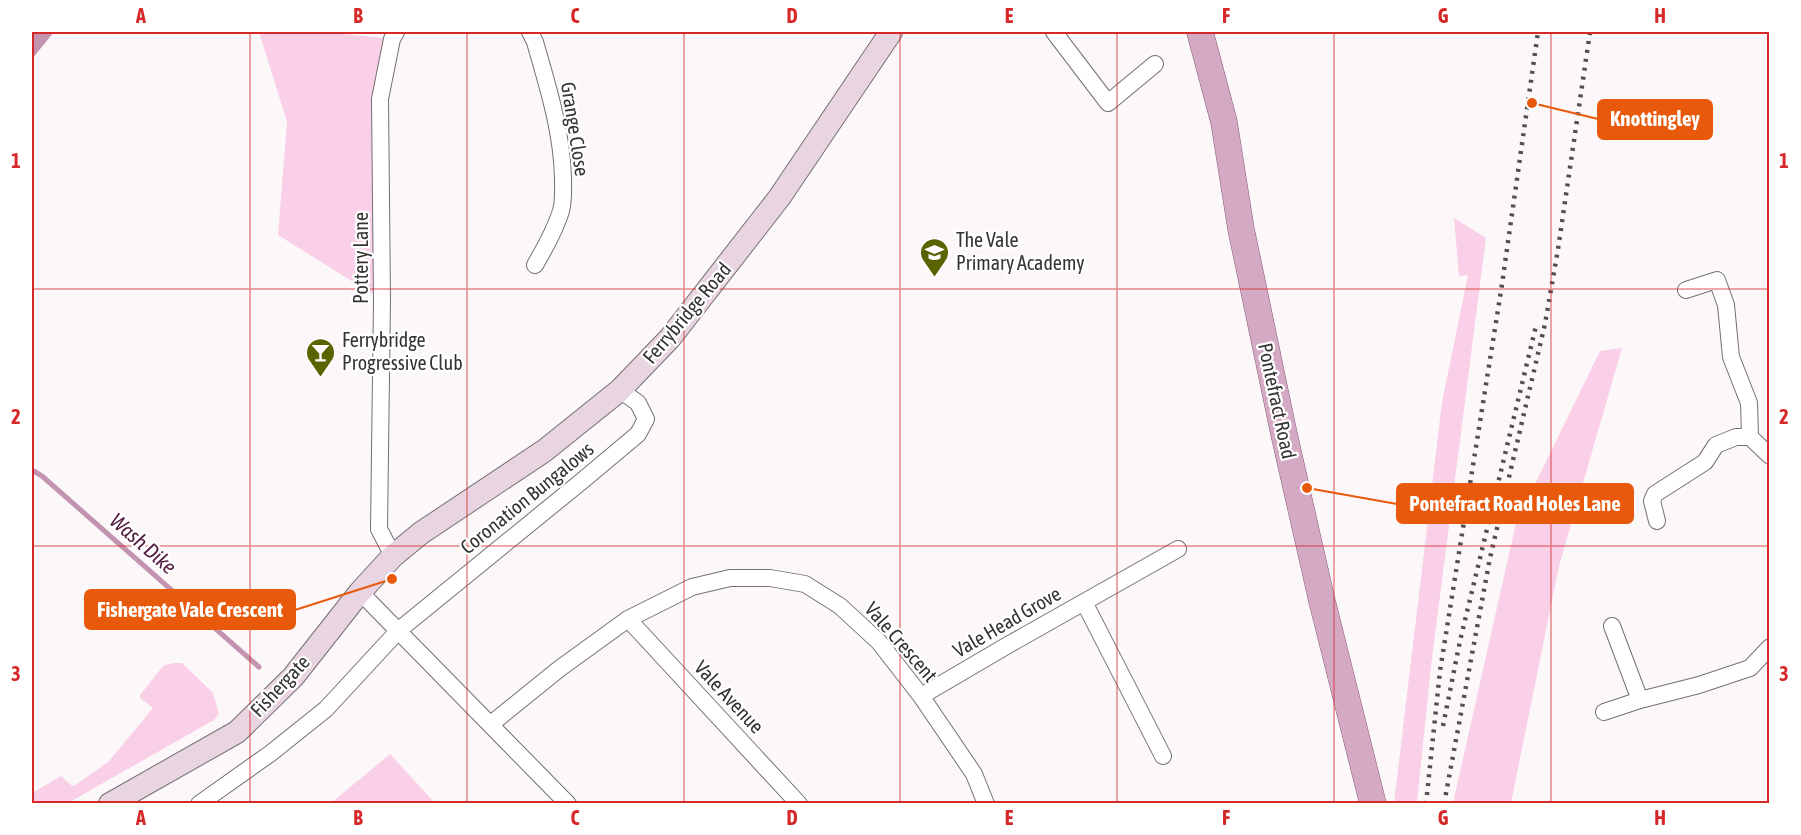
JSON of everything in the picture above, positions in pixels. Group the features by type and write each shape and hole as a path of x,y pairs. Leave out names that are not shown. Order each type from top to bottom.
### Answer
{"main road":[{"name":"Ferrybridge Road","path":"421,533 544,451 620,390 670,338 779,198 891,32"},
{"name":"Pontefract Road","path":"1200,32 1224,122 1241,229 1284,434 1373,804"},
{"name":"Fishergate","path":"110,804 237,732 293,677 360,592 393,556 421,533"}],"street":[{"name":"Pottery Lane","path":"393,556 379,529 382,300 380,99 392,39 396,32"},
{"name":"Grange Close","path":"530,32 535,42 552,103 563,158 561,210 551,237 535,265"},
{"path":"1054,32 1108,104 1155,64"},
{"path":"1686,290 1717,280 1726,305 1731,357 1749,403 1750,437"},
{"name":"Coronation Bungalows","path":"399,630 638,434 646,419 638,404 620,390"},
{"path":"1657,521 1652,501 1655,494 1705,462 1716,445 1736,437 1750,437 1770,456"},
{"name":"Vale Head Grove","path":"921,696 1178,549"},
{"name":"Vale Crescent","path":"491,724 559,669 628,619 692,587 730,578 770,578 805,584 840,606 879,642 921,696 974,774 986,804"},
{"path":"360,592 568,804"},
{"name":"Vale Head Grove","path":"1084,602 1163,756"},
{"name":"Vale Avenue","path":"628,619 799,804"},
{"path":"1612,626 1640,700"},
{"path":"199,804 271,753 326,709 399,630"},
{"path":"1604,712 1640,700 1699,686 1750,668 1770,647"}],"shaded area":[{"path":"32,32 54,32 32,59"},
{"path":"259,32 325,32 392,39 380,99 382,300 278,235 287,122"},
{"path":"1454,218 1486,238 1431,666 1417,803 1394,803 1442,402 1468,275 1459,276"},
{"path":"1622,348 1559,566 1511,803 1453,803 1516,523 1600,351"},
{"path":"182,663 213,693 219,714 214,720 68,803 32,803 32,793 61,776 74,786 108,762 153,708 140,698 140,695 164,665"},
{"path":"390,754 435,803 331,803"}],"waterway":[{"name":"Wash Dike","path":"32,470 42,476 259,667"}],"railway":[{"path":"1426,804 1440,671 1501,291 1538,32"},
{"path":"1444,804 1490,558 1545,324 1590,32"},
{"path":"1443,726 1460,641 1536,326"}],"place":[{"name":"Knottingley","path":"1532,103"},
{"name":"The Vale Primary Academy","path":"935,278"},
{"name":"Ferrybridge Progressive Club","path":"321,378"},
{"name":"Pontefract Road Holes Lane","path":"1307,488"},
{"name":"Fishergate Vale Crescent","path":"392,579"}]}
